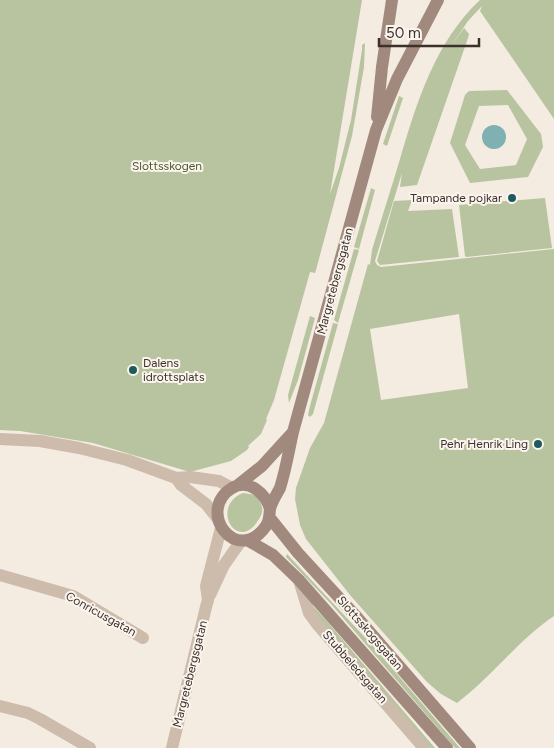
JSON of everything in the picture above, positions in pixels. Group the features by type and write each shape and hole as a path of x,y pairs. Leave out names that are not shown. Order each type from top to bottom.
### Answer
{"main road":[{"name":"Margretebergsgatan","path":"376,130 382,67 392,0"},
{"name":"Margretebergsgatan","path":"244,540 260,533 270,514 279,489 376,130 414,43 438,0"},
{"name":"Margretebergsgatan","path":"220,524 220,504 227,493 262,466 293,432"},
{"path":"235,487 246,485 263,494 270,514"},
{"name":"Slottsskogsgatan","path":"270,514 298,553 356,615 470,748"},
{"path":"220,524 226,535 244,540"},
{"name":"Slottsskogsgatan","path":"244,540 273,555 299,580 447,748"}],"street":[{"path":"0,439 40,441 88,450 127,460 176,478 190,477 219,480 235,487"},
{"path":"176,478 181,485 206,504 220,524"},
{"name":"Margretebergsgatan","path":"208,600 206,586 220,524"},
{"name":"Margretebergsgatan","path":"172,748 208,600 224,565 244,540"},
{"name":"Conricusgatan","path":"0,574 73,596 143,638"},
{"name":"Stubbeledsgatan","path":"299,580 309,613 317,624 424,748"},
{"path":"0,706 28,713 90,748"}],"green space":[{"name":"Slottsskogen","path":"0,0 362,0 330,194 339,168 351,120 362,45 365,43 364,67 352,136 316,270 315,273 310,272 274,400 261,434 248,446 247,450 231,461 190,472 93,443 20,431 0,430"},
{"path":"480,0 554,0 554,119 480,11 482,6 468,21 451,46 464,28 469,34 468,38 417,185 400,187 402,173 375,261 381,267 554,249 554,616 529,636 482,682 457,703 441,694 427,682 350,595 306,539 300,525 295,499 296,488 310,448 324,423 368,264 370,265 372,250 413,116 439,54 464,17","holes":["459,314 468,388 381,400 370,329"]},
{"path":"507,90 541,134 543,147 528,177 470,183 450,143 465,95 469,91","holes":["508,105 527,139 516,165 480,169 465,145 479,106"]},
{"path":"399,96 403,98 387,146 383,144"},
{"path":"371,188 375,190 359,249 354,247"},
{"path":"545,198 552,248 465,256 459,205"},
{"path":"412,200 408,211 452,209 459,257 380,265 377,261 394,201"},
{"path":"354,249 359,250 338,323 334,320"},
{"path":"310,316 315,318 298,380 289,403 288,395"},
{"path":"333,323 338,324 313,414 310,417 308,415 310,406"},
{"path":"243,493 256,495 262,510 261,516 251,529 243,532 236,530 230,525 228,508 233,500"},
{"path":"287,554 374,647 460,748 455,748 331,604 286,557"},
{"path":"313,606 435,748 431,748 314,612"}],"water":[{"path":"494,125 503,128 506,137 503,146 494,149 485,146 482,137 485,128"}],"place":[{"name":"Tampande pojkar","path":"512,198"},
{"name":"Dalens idrottsplats","path":"133,370"},
{"name":"Pehr Henrik Ling","path":"538,444"}]}
